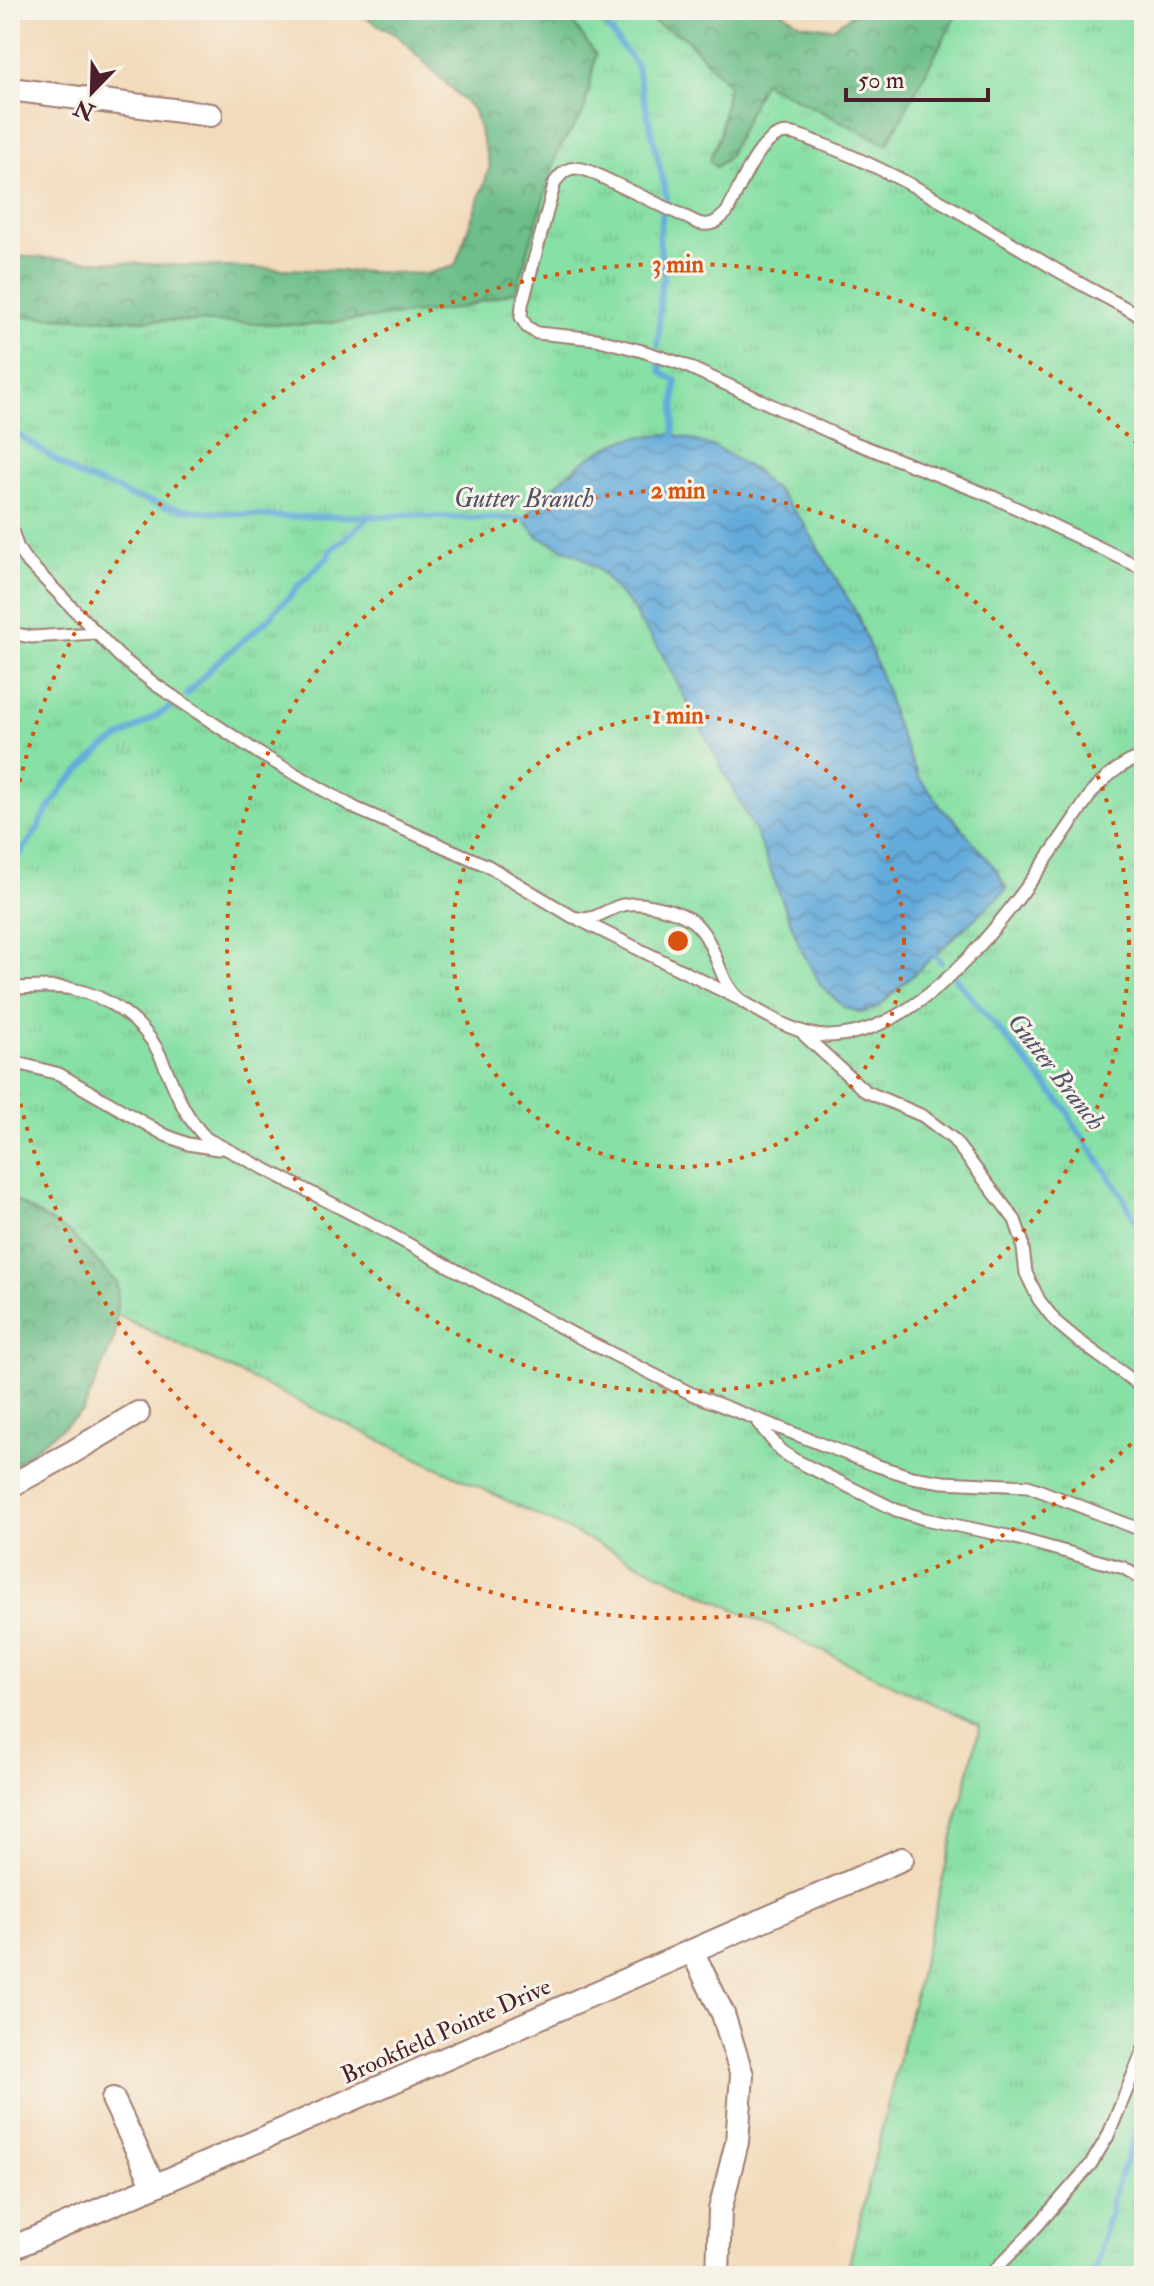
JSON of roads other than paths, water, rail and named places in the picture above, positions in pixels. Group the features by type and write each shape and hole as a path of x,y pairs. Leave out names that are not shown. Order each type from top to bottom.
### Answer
{"street":[{"path":"10,89 211,115"},
{"path":"10,1486 138,1413"},
{"name":"Brookfield Pointe Drive","path":"10,2249 902,1859"},
{"path":"692,1951 723,2014 742,2075 737,2142 720,2210 718,2276"},
{"path":"113,2099 154,2186"}],"lane":[{"path":"1144,318 856,156 799,135 783,133 759,151 727,212 719,221 708,226 589,171 575,166 563,171 555,182 521,317 527,327 537,333 596,339 682,364 845,439 993,497 1144,569"},
{"path":"10,524 18,549 25,559 119,656 156,685 260,754 357,809 488,866 562,911 814,1035 829,1036 873,1027 899,1014 945,980 997,928 1099,784 1126,762 1144,756"},
{"path":"10,633 32,637 95,633"},
{"path":"580,919 595,918 628,904 679,913 694,921 704,932 724,976 742,1001"},
{"path":"10,988 70,988 112,1004 132,1018 148,1035 192,1124 207,1139 692,1394 912,1477 943,1482 1028,1486 1144,1531"},
{"path":"798,1029 865,1091 923,1116 953,1139 1015,1220 1022,1240 1026,1273 1039,1300 1056,1322 1144,1392"},
{"path":"10,1061 59,1074 165,1135 188,1144 226,1151"},
{"path":"755,1419 781,1451 896,1510 1012,1537 1124,1568 1144,1581"},
{"path":"989,2276 1091,2164 1108,2136 1144,2048"}],"water":[{"path":"672,434 715,447 757,472 803,522 857,614 888,695 892,715 918,777 995,868 1007,889 878,1007 862,1013 844,1007 821,986 801,949 756,833 661,652 634,610 599,570 582,557 537,536 524,519 566,476 603,449 630,439"},
{"path":"1144,2161 1144,2222 1137,2219 1133,2202"}],"waterway":[{"path":"594,10 636,65 667,198"},
{"path":"658,345 661,285 664,279 659,238 663,212"},
{"path":"660,364 662,373 676,381 673,441"},
{"name":"Gutter Branch","path":"10,429 81,477 120,490 126,495 166,506 283,517 414,514 427,517 529,519"},
{"path":"186,695 214,665 272,616 328,557 330,551 371,516"},
{"path":"10,868 65,785 103,748 176,704"},
{"name":"Gutter Branch","path":"930,950 941,962"},
{"name":"Gutter Branch","path":"955,978 1067,1110 1121,1193 1144,1237"},
{"name":"Gutter Branch","path":"1095,2276 1106,2223 1112,2211 1111,2203 1144,2109"}]}
